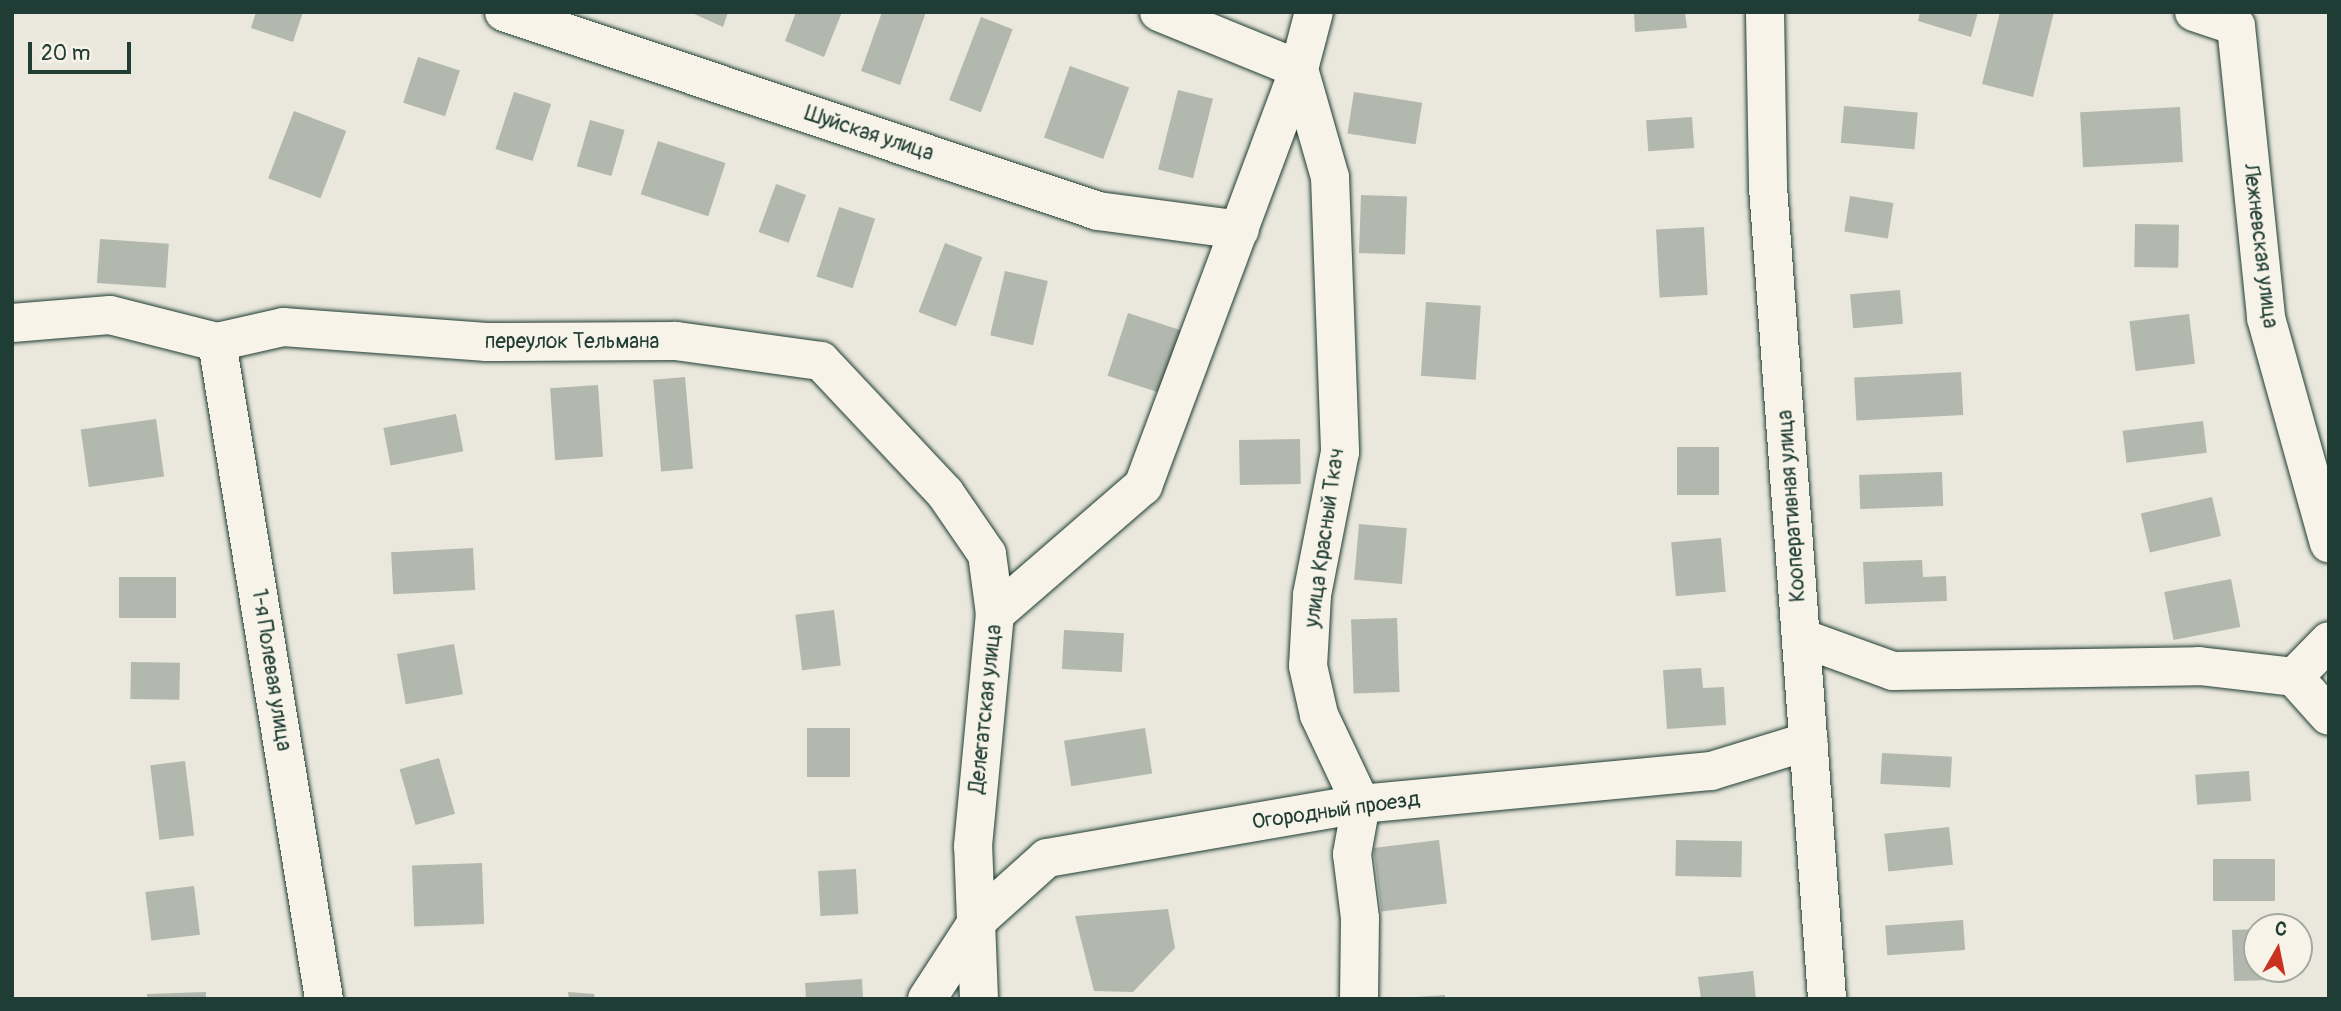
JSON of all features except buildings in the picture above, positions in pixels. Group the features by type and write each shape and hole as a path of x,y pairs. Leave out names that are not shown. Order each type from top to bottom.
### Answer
{"street":[{"name":"Шуйская улица","path":"504,12 1098,211 1240,230"},
{"path":"1159,12 1299,69"},
{"path":"1240,230 1299,69 1314,12"},
{"name":"Кооперативная улица","path":"1765,12 1768,187 1827,999"},
{"name":"Лежневская улица","path":"2194,12 2236,26 2266,318 2329,543"},
{"name":"улица Красный Ткач","path":"1299,69 1330,177 1340,453 1312,595 1308,666 1319,715 1361,804"},
{"name":"Делегатская улица","path":"979,999 979,919 973,846 995,614 1143,486 1240,230"},
{"name":"переулок Тельмана","path":"12,323 110,315 217,342 283,327 486,342 676,341 821,361 952,503 987,554 995,614"},
{"name":"1-я Полевая улица","path":"217,342 324,999"},
{"path":"1802,638 1893,671 2199,666 2294,677 2329,716"},
{"path":"2294,677 2329,641"},
{"name":"Огородный проезд","path":"927,999 979,919 1047,858 1361,804 1711,771 1809,741"},
{"path":"1359,999 1360,918 1352,854 1361,804"}]}
